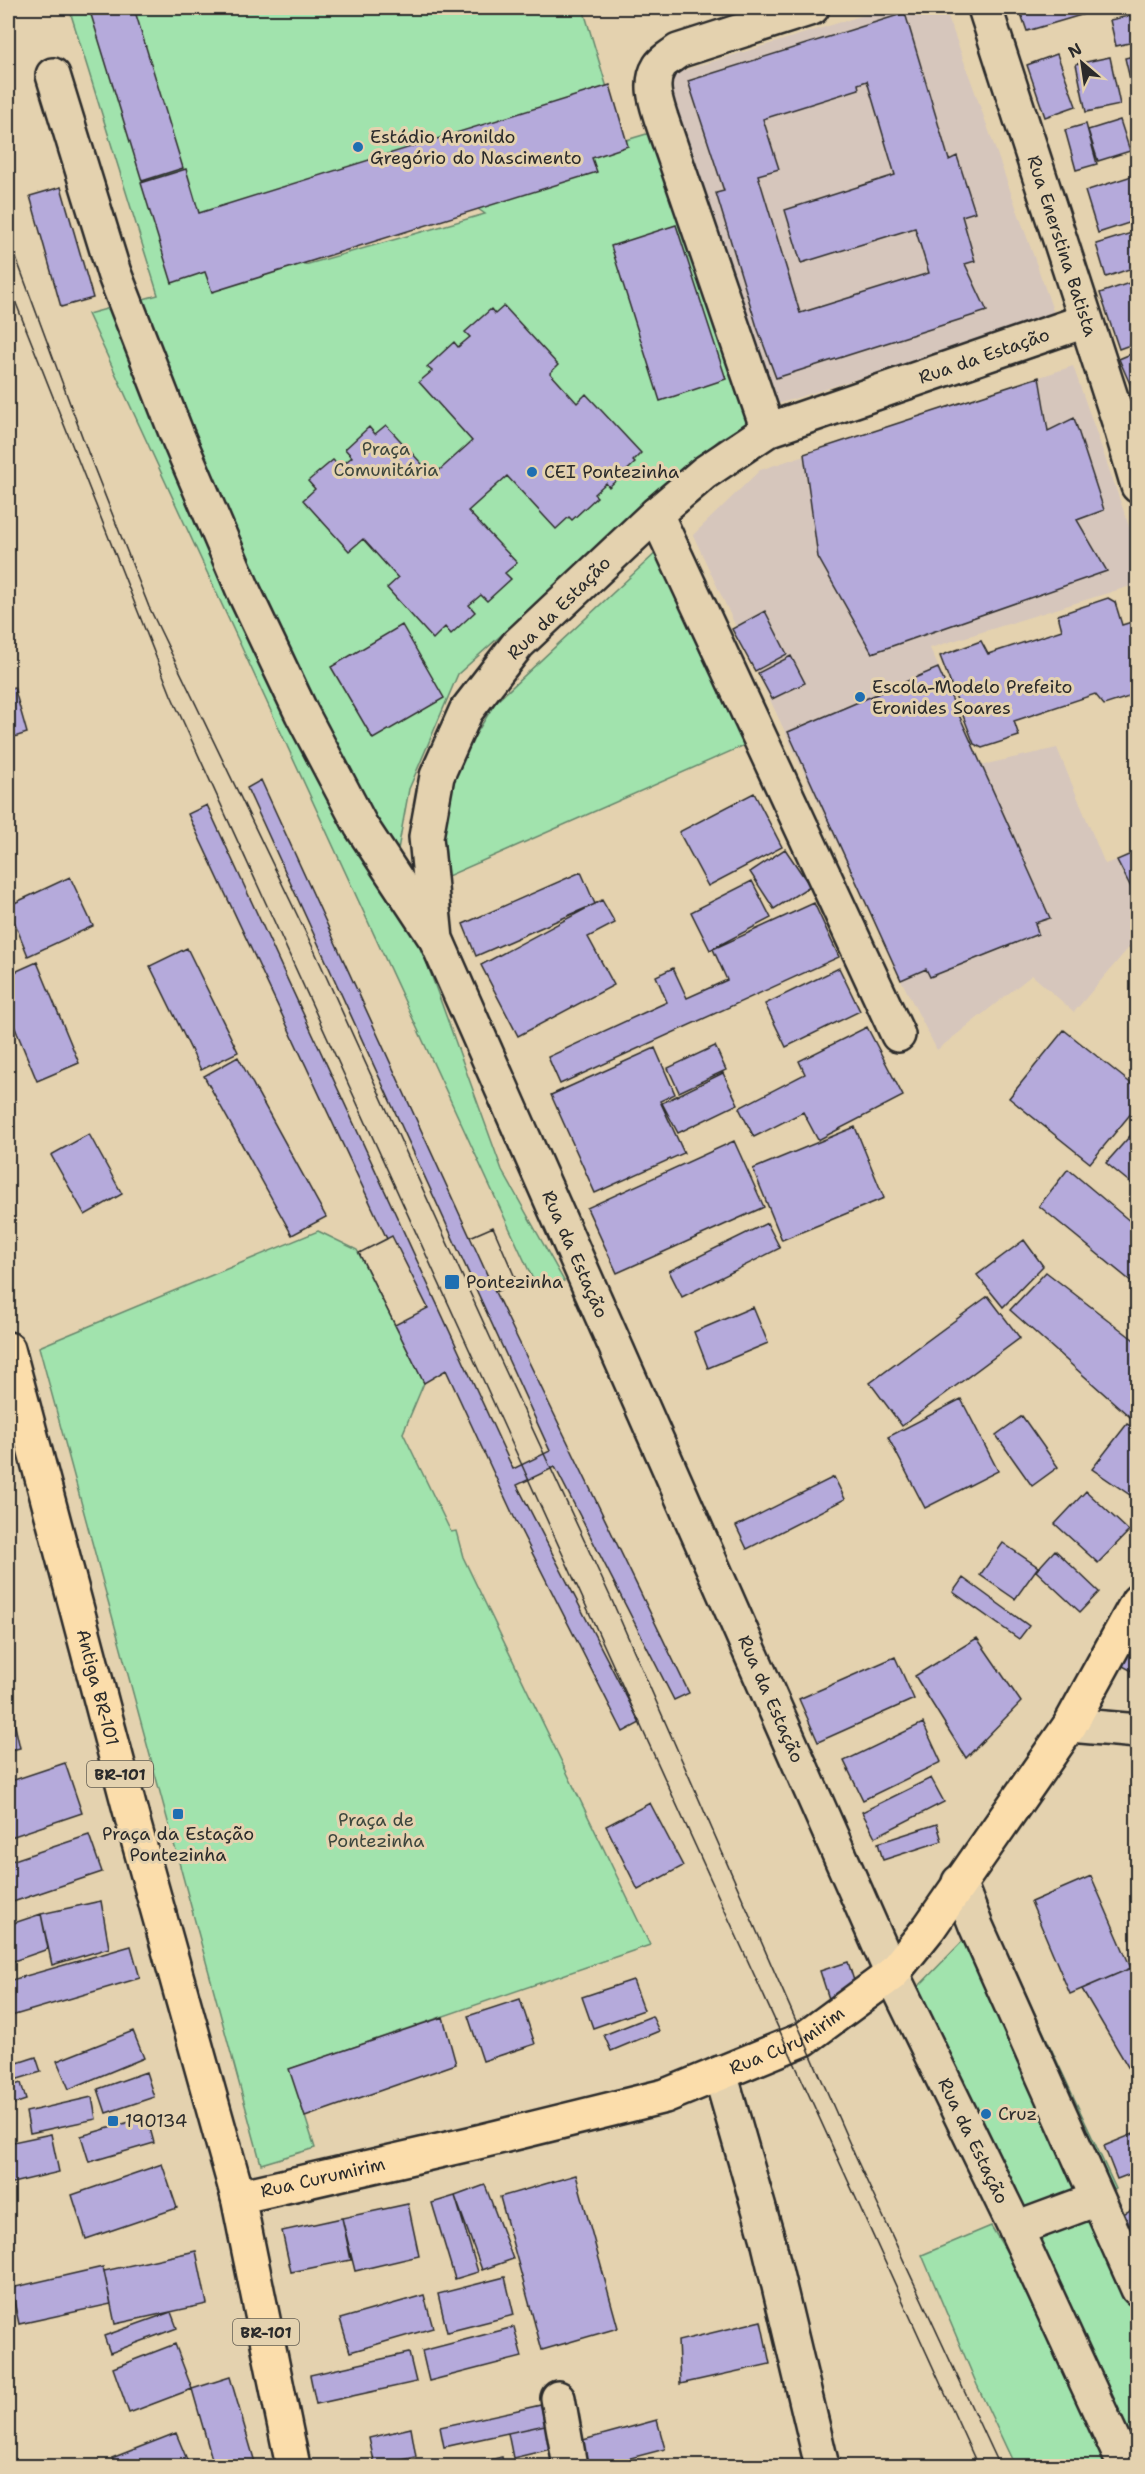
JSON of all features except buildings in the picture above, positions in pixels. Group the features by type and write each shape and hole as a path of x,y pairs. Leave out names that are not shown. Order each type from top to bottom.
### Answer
{"main road":[{"name":"Antiga BR-101","path":"8,1349 134,1825 238,2197"},
{"name":"Rua Curumirim","path":"238,2197 665,2096 804,2039 892,1974 929,1928 1070,1725 1137,1601"},
{"name":"BR-101","path":"238,2197 293,2466"}],"street":[{"path":"768,430 661,118 654,93 655,79 659,66 678,51 812,8"},
{"name":"Rua Enerstina Batista","path":"985,8 1084,321 1129,421 1137,486"},
{"path":"53,75 114,273 177,435 244,592 302,714 361,826 436,939"},
{"name":"Rua da Estação","path":"1084,321 768,430 704,473 656,514 518,644 466,711 437,776 426,837 436,939 892,1974 1016,2229 1125,2466"},
{"path":"656,514 898,1035"},
{"path":"1070,1725 1137,1731"},
{"path":"959,1882 976,1926 1137,2289"},
{"path":"720,2073 768,2240 822,2466"},
{"path":"1016,2229 1097,2199"},
{"path":"558,2398 570,2466"}],"shaded area":[{"path":"887,8 945,8 1055,316 778,404 665,76"},
{"name":"Escola-Modelo Prefeito Eronides Soares","path":"1073,366 1137,549 1137,584 930,648 982,765 1057,748 1105,864 1117,860 1137,901 1137,938 1074,1012 1032,975 937,1050 901,980 693,535 760,470"}],"green space":[{"name":"Praça Comunitária","path":"69,8 583,8 623,141 680,124 778,404 719,440 458,674 409,789 397,855 416,933 502,1170 564,1281 536,1286 88,314 158,295","holes":["474,206 485,214 305,265 308,252"]},
{"path":"660,549 693,637 745,745 448,876 443,829 457,765 495,703"},
{"name":"Praça de Pontezinha","path":"318,1231 357,1250 424,1383 403,1433 451,1532 456,1531 463,1557 650,1945 290,2069 315,2148 261,2164 39,1347"},
{"path":"987,1916 1007,1953 1116,2189 1093,2201 1137,2304 1137,2466 919,1998 918,1987"},
{"path":"991,2226 1039,2305 1111,2466 1015,2466 977,2385 922,2255"}],"tram line":[{"path":"8,236 89,455 149,607 315,952 610,1596 856,2158 999,2466"},
{"path":"8,283 171,695 978,2466"}],"place":[{"name":"Estádio Aronildo Gregório do Nascimento","path":"358,147"},
{"name":"CEI Pontezinha","path":"532,472"},
{"name":"Escola-Modelo Prefeito Eronides Soares","path":"860,697"},
{"name":"Pontezinha","path":"452,1282"},
{"name":"Praça da Estação Pontezinha","path":"178,1814"},
{"name":"Cruz","path":"986,2114"},
{"name":"190134","path":"113,2121"}]}
